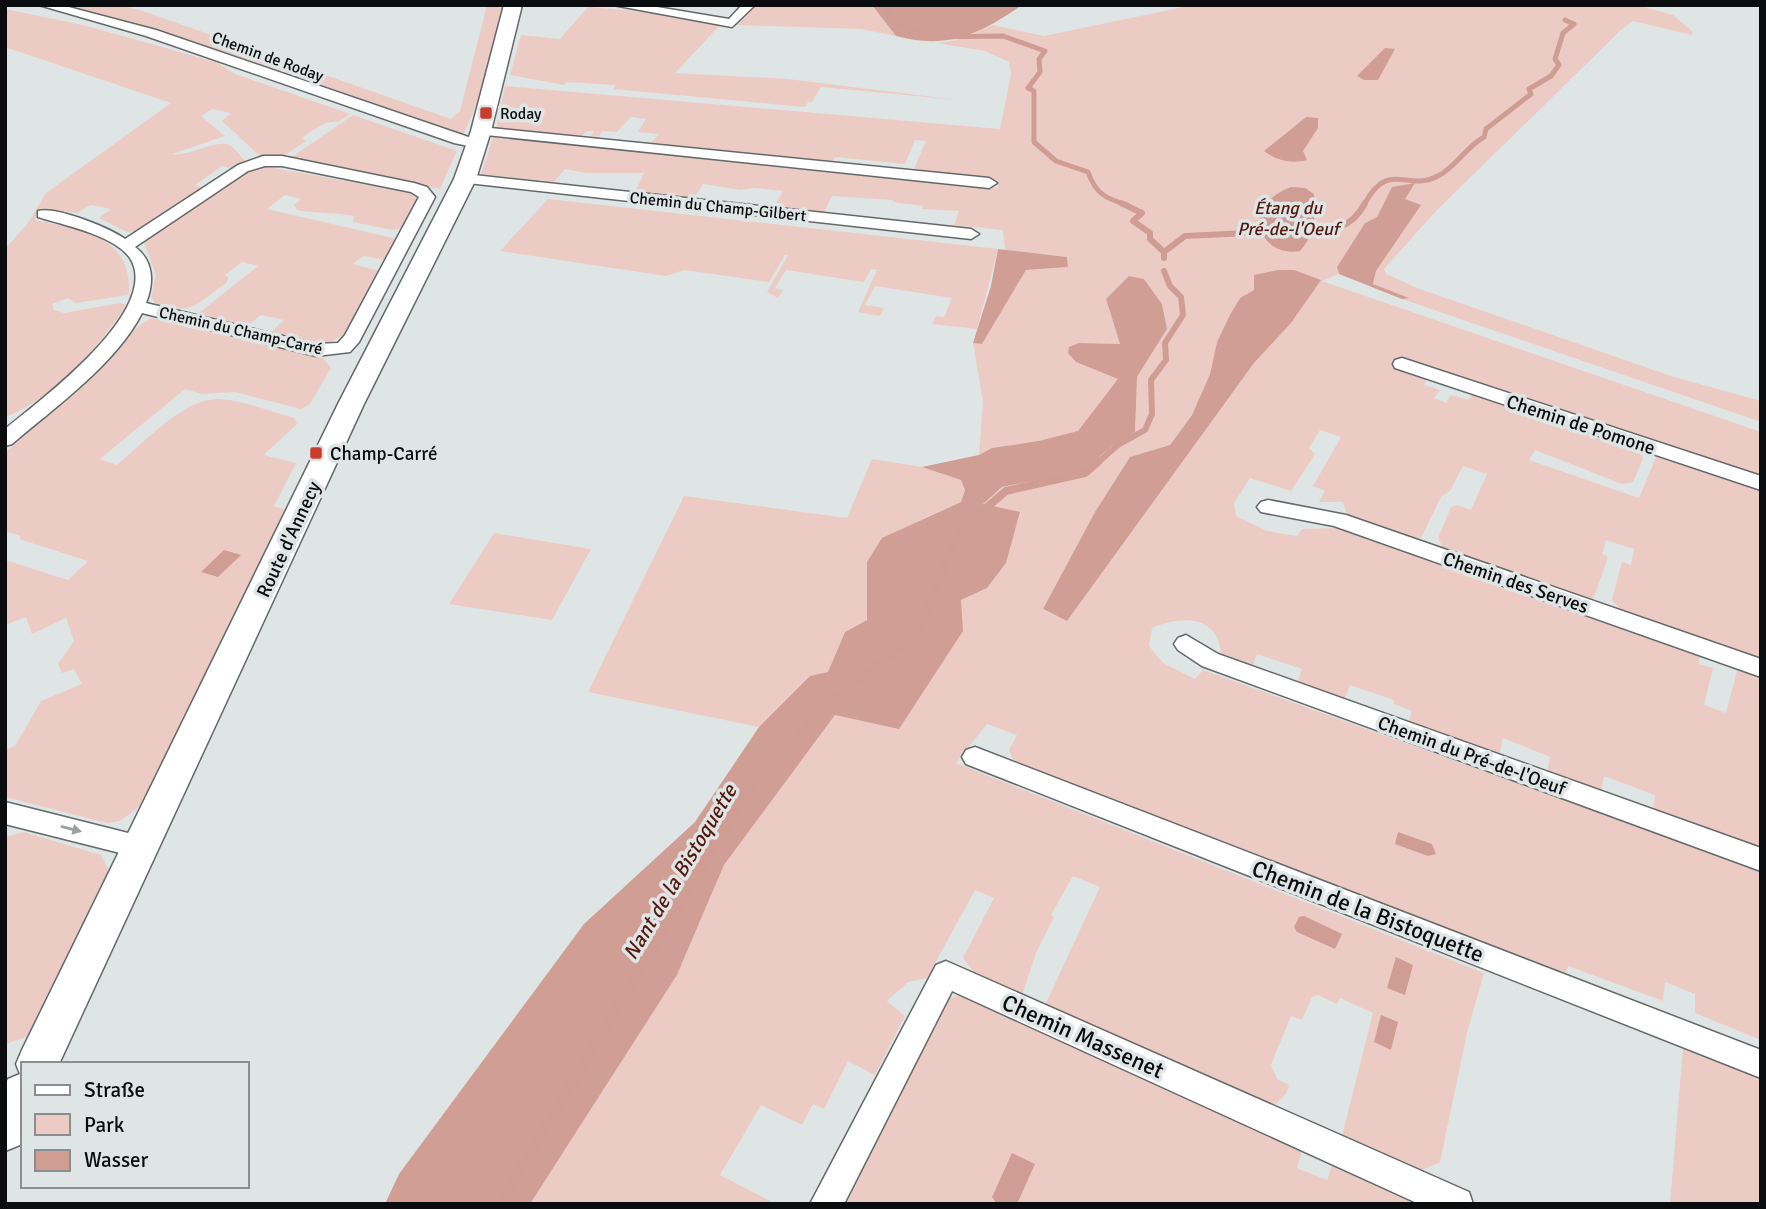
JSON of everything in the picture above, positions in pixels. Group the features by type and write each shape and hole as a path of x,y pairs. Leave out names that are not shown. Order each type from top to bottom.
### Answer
{"main road":[{"name":"Route d'Annecy","path":"38,1062 351,404 465,179 480,137 513,5"},
{"path":"5,1130 21,1098"}],"street":[{"name":"Chemin de Roday","path":"45,5 152,33 459,140 480,137"},
{"path":"619,5 732,23 749,5"},
{"path":"480,137 989,183"},
{"name":"Chemin du Champ-Carré","path":"9,432 99,358 139,307 145,282 139,262 128,244 243,168 263,161 282,162 414,188 421,190 427,197 354,338 343,348 316,350 139,307"},
{"name":"Chemin du Champ-Gilbert","path":"465,179 971,233"},
{"path":"44,214 104,228 128,244"},
{"name":"Chemin de Pomone","path":"1402,364 1761,483"},
{"name":"Chemin des Serves","path":"1268,507 1338,520 1761,668"},
{"name":"Chemin du Pré-de-l'Oeuf","path":"1186,644 1210,660 1761,860"},
{"name":"Chemin de la Bistoquette","path":"975,757 1761,1064"},
{"path":"5,813 140,847"},
{"name":"Chemin Massenet","path":"826,1204 946,974 1457,1204"}],"green space":[{"path":"57,5 118,5 140,10 451,119 460,111 487,5 504,5 482,92 464,133 460,133 417,122 171,35"},
{"path":"755,5 872,5 896,36 861,29 736,25"},
{"path":"1193,5 1637,5 1673,15 1693,32 1692,35 1633,21 1621,30 1436,211 1384,269 1386,274 1417,288 1674,377 1761,401 1761,422 1402,299 1407,298 1373,284 1376,271 1420,205 1405,199 1392,187 1377,217 1365,223 1337,267 1339,274 1322,281 1761,432 1761,478 1399,359 1394,367 1428,377 1424,385 1440,390 1434,398 1446,403 1451,395 1468,400 1473,393 1640,447 1643,459 1633,482 1622,484 1535,450 1529,460 1639,498 1658,452 1761,487 1761,658 1621,610 1612,600 1622,562 1631,565 1634,549 1606,540 1602,554 1608,557 1593,600 1443,548 1438,538 1451,507 1457,505 1471,510 1487,474 1463,466 1450,491 1441,497 1421,538 1408,537 1347,514 1343,502 1319,502 1325,491 1313,486 1341,437 1320,430 1309,448 1315,454 1291,491 1250,478 1234,503 1236,516 1267,531 1297,536 1302,529 1338,528 1699,653 1699,664 1713,668 1704,705 1726,713 1738,667 1761,675 1761,848 1653,810 1655,795 1604,776 1601,792 1547,773 1550,757 1503,738 1499,755 1408,724 1412,711 1394,704 1394,700 1350,685 1344,700 1297,683 1302,669 1257,654 1253,665 1221,653 1213,631 1196,621 1174,621 1152,628 1149,646 1163,663 1195,679 1203,670 1761,871 1761,1040 1695,1013 1695,994 1665,982 1663,1001 1568,966 1565,976 1014,762 1009,750 1017,735 987,724 956,763 1484,973 1467,1033 1440,1162 1418,1172 1341,1140 1373,1013 1340,998 1337,1004 1318,995 1312,997 1302,1020 1291,1016 1271,1065 1277,1079 1289,1085 1286,1094 1272,1107 1045,1005 1100,887 1073,876 1051,915 1054,917 1036,953 1022,995 976,975 963,958 994,898 975,890 927,978 908,982 887,1001 905,1016 875,1075 848,1061 824,1109 813,1104 802,1125 761,1105 720,1175 776,1204 530,1204 677,975 724,865 835,715 961,600 987,588 1005,563 1020,513 983,504 1002,487 1082,471 1111,447 1135,432 1137,377 1167,329 1162,304 1144,279 1129,276 1106,299 1120,344 1079,343 1076,362 1119,378 1089,420 1079,431 1059,439 1003,447 979,455 983,402 973,343 982,344 1026,270 1068,267 1067,257 1005,250 1003,230 954,225 959,211 922,209 923,206 893,200 832,196 824,212 774,207 783,191 754,188 741,190 703,184 694,198 635,192 644,173 586,173 565,169 554,182 481,174 493,137 499,135 998,188 998,180 914,169 926,141 915,140 905,164 835,157 832,162 650,144 659,134 638,132 646,119 631,117 617,132 603,131 598,137 591,136 594,131 587,131 581,136 496,130 505,86 1000,129 1011,74 1009,62 985,51 937,43 957,40 993,25 1044,36","holes":["1320,280 1291,323 1254,363 1067,621 1043,610 1095,512 1130,457 1170,445 1192,415 1210,374 1217,342 1240,298 1254,290"]},
{"path":"588,7 651,12 722,23 675,73 788,79 958,100 821,87 812,102 808,102 805,107 613,89 616,85 567,82 564,85 510,75 521,35 560,39"},
{"path":"5,9 83,25 216,62 235,74 350,114 338,122 324,124 315,129 302,138 306,141 282,157 260,156 222,121 231,113 212,109 201,116 225,136 172,154 224,144 233,148 245,161 234,169 222,166 195,185 206,188 146,228 127,232 99,218 111,209 91,205 77,213 41,208 35,220 87,232 113,248 122,259 128,275 129,295 75,303 68,298 52,304 54,310 64,313 120,303 127,305 89,354 57,385 23,409 5,417 5,249 28,223 46,193 171,103 5,47"},
{"path":"353,115 457,151 440,189 289,159"},
{"path":"263,166 411,193 417,199 403,228 393,230 353,222 354,216 297,210 294,205 301,199 285,195 267,209 393,238 395,242 385,260 363,256 353,264 379,271 357,317 342,336 332,341 320,343 271,332 284,320 261,315 247,326 201,315 200,312 258,266 242,262 225,275 229,278 226,283 194,306 169,308 156,305 151,297 156,275 144,242 251,169"},
{"path":"548,199 998,249 977,329 932,324 936,316 944,317 952,298 875,286 865,305 884,308 880,316 858,312 877,270 871,269 864,282 786,270 775,288 783,290 778,298 767,292 788,255 785,255 769,282 684,270 666,276 500,251"},
{"path":"151,318 323,358 331,368 310,404 301,409 235,392 202,394 185,389 100,459 117,465 180,413 208,400 221,399 249,404 295,418 297,424 264,455 296,463 274,506 286,510 143,804 120,821 107,823 5,797 5,750 15,746 41,701 82,684 74,669 62,673 58,664 74,641 66,618 32,634 26,617 5,625 5,560 68,580 88,561 19,539 21,536 5,531 5,453 116,352 136,328"},
{"path":"872,459 922,467 961,480 965,490 961,502 922,519 867,562 867,620 845,632 828,673 810,676 759,727 588,692 684,496 847,518"},
{"path":"494,533 591,549 552,620 449,604"},
{"path":"24,832 101,855 109,869 29,1036 5,1044 5,837"},
{"path":"963,995 1304,1144 1297,1168 1327,1180 1334,1159 1435,1204 833,1204 946,999"},
{"path":"1683,1048 1761,1079 1761,1204 1670,1204"}],"shaded area":[{"path":"872,5 1022,5 992,24 963,37 932,41 896,36"},
{"path":"1385,48 1395,49 1378,80 1364,80 1357,76"},
{"path":"1306,117 1318,118 1318,128 1303,151 1307,160 1284,161 1264,151"},
{"path":"1415,183 1405,199 1421,205 1376,271 1373,284 1409,298 1402,299 1339,274 1337,267 1365,223 1377,217 1392,187"},
{"path":"998,249 1067,257 1068,267 1026,270 982,344 973,343 991,286"},
{"path":"1294,270 1321,280 1291,323 1254,363 1067,621 1043,609 1095,512 1130,457 1170,445 1192,415 1210,374 1217,342 1240,298 1254,290 1254,275"},
{"path":"1129,276 1144,279 1162,304 1167,329 1137,377 1135,432 1111,447 1082,471 1002,487 983,504 1020,512 1006,563 987,588 961,600 963,631 899,729 835,715 724,865 677,975 530,1204 385,1204 399,1174 584,924 695,822 759,727 810,676 828,672 845,632 867,620 867,562 882,538 961,502 965,490 961,480 922,467 979,455 992,448 1039,441 1078,431 1118,379 1076,362 1068,353 1069,347 1079,343 1120,344 1106,299"}],"water":[{"name":"Étang du Pré-de-l'Oeuf","path":"1291,187 1305,188 1314,194 1312,231 1300,251 1286,251 1274,247 1265,239 1261,229 1260,217 1265,206 1275,195"},
{"path":"224,550 241,555 218,577 201,572"},
{"path":"1398,832 1432,844 1436,854 1428,856 1395,844"},
{"path":"1304,916 1342,934 1335,949 1297,932 1294,927 1299,917"},
{"path":"1396,957 1413,965 1405,995 1387,988"},
{"path":"1381,1015 1398,1022 1391,1050 1374,1042"},
{"path":"1012,1153 1035,1164 1017,1204 997,1204 992,1197"}],"waterway":[{"name":"Nant de la Bistoquette","path":"884,5 891,21 930,37 1003,36 1045,51 1039,59 1040,72 1028,88 1034,91 1034,142 1056,161 1088,172 1102,194 1127,205"},
{"path":"1364,205 1382,183 1398,179 1427,180 1444,172 1484,137 1486,129 1531,94 1529,89 1551,76 1559,65 1555,59 1563,33 1574,24 1565,20"},
{"name":"Nant de la Bistoquette","path":"1121,203 1142,213 1133,221 1150,233 1150,239 1164,252"},
{"path":"1304,230 1340,227 1354,219 1365,203"},
{"path":"1164,252 1185,236 1270,232"},
{"name":"Nant de la Bistoquette","path":"1164,252 1164,258"},
{"name":"Nant de la Bistoquette","path":"1096,464 1118,445 1145,430 1152,414 1151,380 1166,360 1165,343 1183,315 1181,297 1170,286 1164,271"},
{"name":"Nant de la Bistoquette","path":"745,793 832,700 908,642 922,624 953,543 966,525 1006,491 1085,473 1098,462"},
{"name":"Nant de la Bistoquette","path":"500,1204 747,791"}],"place":[{"name":"Roday","path":"486,113"},
{"name":"Champ-Carré","path":"316,453"}]}
